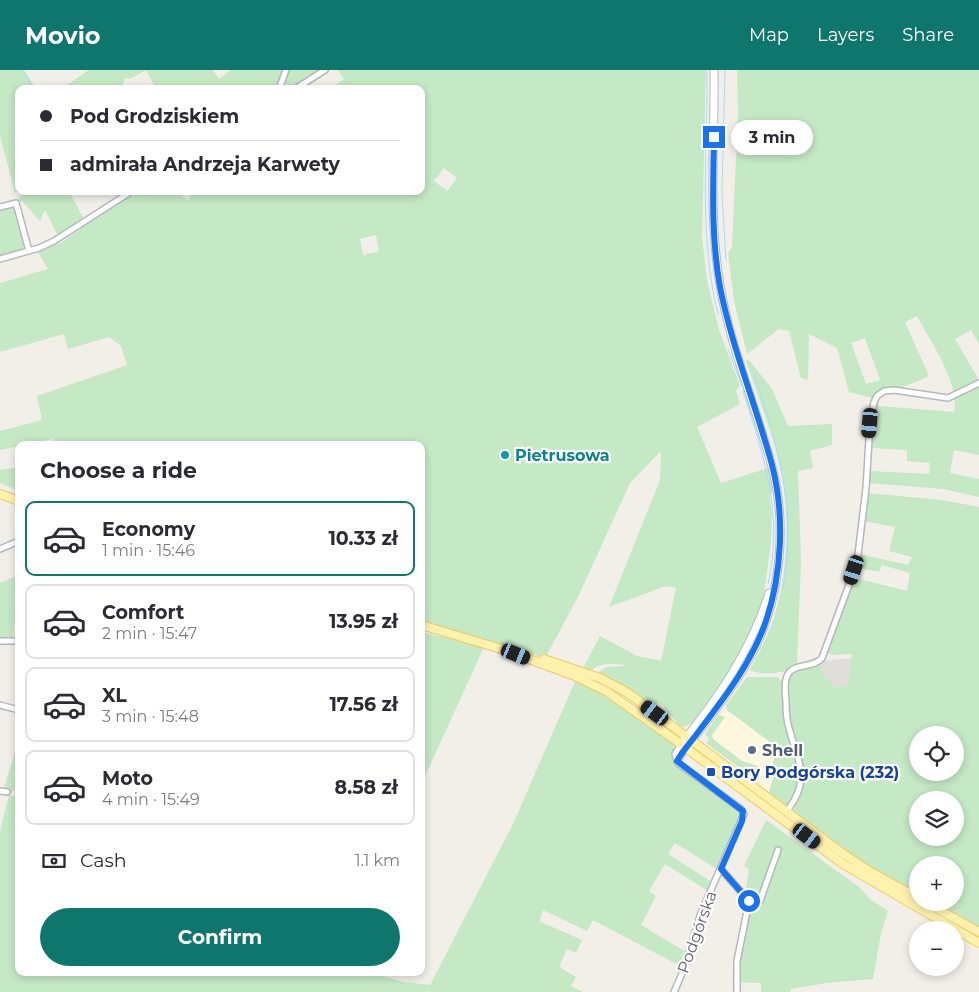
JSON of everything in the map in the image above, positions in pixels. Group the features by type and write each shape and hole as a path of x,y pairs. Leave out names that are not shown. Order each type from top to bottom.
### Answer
{"main road":[{"path":"690,738 699,731 738,677 753,652 770,607 776,573 779,525 773,472 732,340 716,258 712,225 714,70"},
{"path":"0,494 15,500"},
{"path":"683,746 736,668 759,621 776,573"},
{"path":"425,626 505,650 558,663 608,682 632,696 690,738 856,863 909,893"},
{"path":"505,650 575,676 606,691 843,864 979,943"},
{"path":"699,731 700,739 705,749"},
{"path":"941,911 979,932"}],"street":[{"path":"280,85 286,70"},
{"path":"301,85 325,70"},
{"path":"0,259 54,242 126,195"},
{"path":"0,207 16,203 30,251"},
{"path":"787,811 798,796 802,773 798,753 788,725 785,694 786,679 789,673 795,669 818,662 822,658 854,570 858,554 866,488 870,423 874,402 877,396 884,391 894,390 948,398 979,384"},
{"path":"0,549 15,543"},
{"path":"0,641 15,640"},
{"path":"0,705 15,709"},
{"name":"Podgórska","path":"674,992 684,969 701,914 742,821 743,811 677,761 683,746"},
{"path":"0,790 8,792"},
{"path":"721,869 749,901 760,901 778,850"},
{"path":"737,992 737,961 749,901"}],"shaded area":[{"path":"852,658 848,685 835,689 821,671 823,661"},
{"name":"Shell","path":"725,709 777,747 772,767 774,778 769,793 748,774 752,776 758,772 758,766 742,761 713,739 712,735 723,716 720,715"}],"green space":[{"path":"0,70 24,70 33,85 15,85 15,192 0,136"},
{"path":"89,70 146,70 130,79 124,78 123,85 67,85"},
{"path":"146,70 213,70 219,79 231,70 282,70 277,85 154,85"},
{"path":"289,70 320,70 298,85 283,85"},
{"path":"338,70 706,70 702,237 707,280 719,330 740,386 736,391 740,404 697,427 721,483 768,468 773,492 769,494 772,513 771,543 764,594 759,614 733,666 693,722 685,727 679,725 664,706 658,702 655,706 596,673 607,667 625,665 607,664 591,671 582,670 600,636 637,656 661,661 676,588 666,586 609,607 660,480 661,451 630,483 578,597 545,658 425,621 425,441 54,441 53,439 15,441 15,447 0,450 0,431 42,420 37,396 127,365 121,346 109,337 68,349 64,334 0,352 0,283 48,269 38,252 62,242 131,195 181,195 188,200 191,195 425,195 425,85 336,85 344,79","holes":["444,168 457,178 447,191 434,181","376,235 379,251 363,255 360,239"]},
{"path":"737,70 979,70 979,344 971,330 955,339 979,380 979,455 954,450 950,473 979,479 979,497 944,489 868,483 869,471 929,474 930,463 907,461 907,450 872,448 872,445 865,445 872,398 849,392 837,348 809,334 808,380 801,378 789,331 779,329 747,354 734,301 728,253 732,247 738,115","holes":["917,316 943,362 953,388 954,412 879,406 877,393 888,388 908,385 929,376 905,322","865,338 880,380 866,384 851,343"]},
{"path":"23,195 71,195 83,218 57,234 45,210 40,221 22,201 18,205 19,197"},
{"path":"15,206 25,246 21,250 0,257 0,209"},
{"path":"749,360 772,389 788,426 832,424 832,445 810,451 813,468 798,471 801,561 797,664 790,666 788,670 774,673 759,673 750,670 769,631 779,599 785,559 785,499 778,459 746,361"},
{"path":"15,468 15,489 0,483 0,470"},
{"path":"867,493 942,500 979,507 979,928 947,911 964,911 964,856 909,856 909,889 866,865 793,812 799,796 797,794 786,805 769,793 777,747 727,710 726,705 747,677 778,677 783,683 786,725 791,746 798,745 792,729 788,708 790,678 793,672 823,661 821,671 835,688 848,685 852,654 831,655 827,651 859,563 860,554 908,565 912,557 889,551 895,527 864,521","holes":["882,565 910,573 907,591 855,578 859,568 879,572"]},
{"path":"15,576 13,638 0,638 0,583"},
{"path":"425,633 484,647 425,776"},
{"path":"576,679 610,698 672,742 674,759 677,764 739,809 741,820 717,869 675,843 668,854 712,882 708,891 665,864 649,891 656,896 641,925 686,952 682,967 593,920 587,931 543,910 539,921 582,940 576,953 567,949 559,967 576,977 571,986 583,992 0,992 0,832 9,795 15,796 15,976 383,976 403,982 430,985 514,822"},
{"path":"718,715 725,717 712,735 713,739 742,761 758,766 758,772 755,775 748,774 706,743 709,739 705,734"},
{"path":"15,751 15,790 9,795 2,794"},
{"path":"766,820 859,887 871,900 888,911 881,933 873,979 826,983 791,989 790,992 761,992 761,983 732,982 749,869 744,866"}],"waterway":[{"path":"22,70 31,85"},
{"path":"707,70 706,223 708,254 718,314"},
{"path":"725,70 722,192 726,260"},
{"path":"728,349 742,386"},
{"path":"754,374 771,427"},
{"path":"743,391 758,439 773,510 774,534 768,584"},
{"path":"773,434 782,474 787,510 788,528 783,588"}],"place":[{"name":"Pietrusowa","path":"505,455"},
{"name":"Shell","path":"752,750"},
{"name":"Bory Podgórska (232)","path":"711,772"}],"route":[{"path":"714,137 712,225 720,287 732,340 772,465 779,508 779,543 772,600 756,646 738,677 677,761 743,811 742,821 721,869 749,901"}]}
